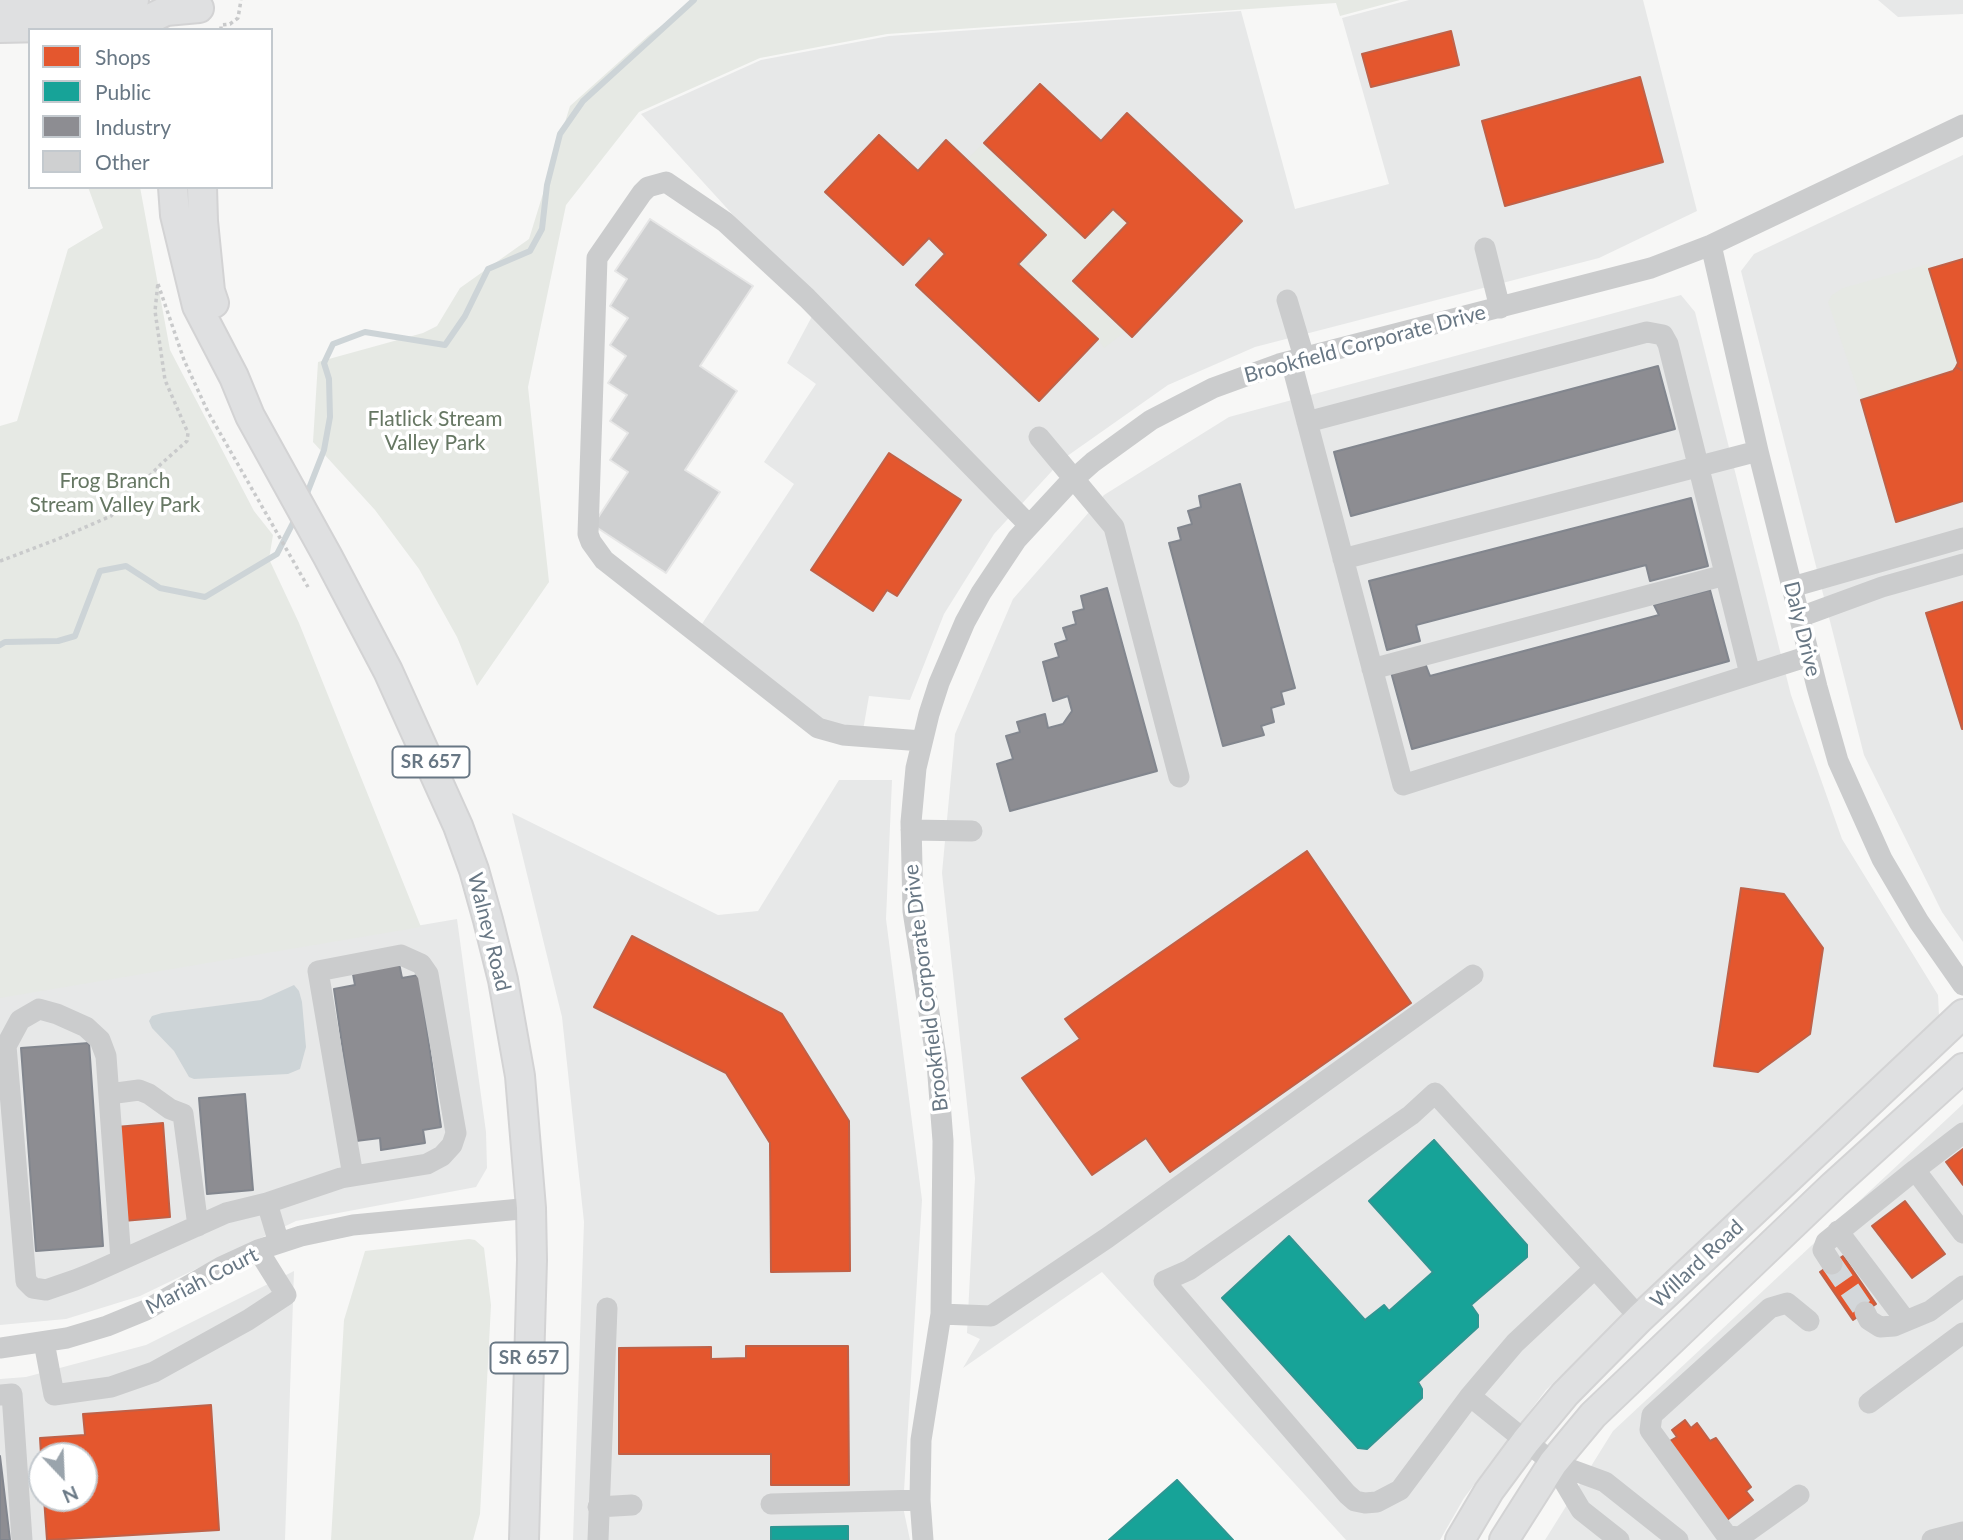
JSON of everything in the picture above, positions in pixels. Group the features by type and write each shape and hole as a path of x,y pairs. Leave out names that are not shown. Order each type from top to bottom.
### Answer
{"main road":[{"path":"0,3 134,0 166,13 199,13"},
{"path":"0,28 137,25 166,13"},
{"name":"Walney Road","path":"173,189 175,215 197,306 234,377 250,416 328,557 400,696 453,814 474,870 503,980 520,1076 531,1208 524,1540"},
{"name":"Walney Road","path":"202,189 210,291 234,377"},
{"name":"Willard Road","path":"1460,1540 1489,1491 1525,1441 1565,1394 1640,1318 1963,1014"},
{"name":"Willard Road","path":"1504,1540 1569,1441 1834,1185 1963,1068"}],"street":[{"name":"Brookfield Corporate Drive","path":"923,1540 920,1440 941,1314 943,1140 937,1063 914,911 911,830 916,768 939,683 965,622 998,565 1029,525 1075,478 1121,440 1182,403 1235,379 1298,359 1651,268 1711,245 1963,125"},
{"path":"922,741 843,734 818,729 604,559 591,542 588,534 597,258 642,193 648,187 667,182 725,222 807,299 1029,525"},
{"name":"Daly Drive","path":"1711,245 1758,451 1834,749 1866,827 1900,891 1963,985"},
{"path":"1485,248 1500,308"},
{"path":"1287,300 1307,422 1403,785 1809,656"},
{"path":"1307,422 1647,332 1663,335 1668,344 1750,674"},
{"path":"1039,437 1114,527 1180,777"},
{"path":"1343,559 1758,451"},
{"path":"1792,587 1963,538"},
{"path":"1800,617 1882,587 1963,564"},
{"path":"1372,669 1725,575"},
{"path":"911,830 972,831"},
{"path":"121,1260 106,1056 100,1040 86,1027 38,1009 20,1020 6,1046 26,1281 33,1288 46,1290 121,1260 226,1213 353,1176 427,1164 442,1156 452,1145 456,1133 428,974 421,964 401,955 318,971 353,1176"},
{"path":"941,1314 991,1316 1107,1238 1473,975"},
{"path":"109,1094 139,1090 183,1114 198,1226"},
{"path":"1594,1269 1515,1343 1470,1396 1400,1490 1377,1502 1355,1501 1164,1281 1189,1270 1389,1131 1435,1093 1640,1318"},
{"path":"1832,1264 1823,1250 1826,1242 1963,1133"},
{"path":"1915,1170 1963,1233"},
{"path":"267,1203 279,1243"},
{"name":"Mariah Court","path":"0,1348 44,1342 107,1326 146,1310 221,1267 258,1250 301,1236 353,1225 531,1208"},
{"path":"1838,1231 1906,1321"},
{"path":"44,1342 54,1395 131,1381 202,1346 286,1295 258,1250"},
{"path":"1865,1312 1869,1320 1880,1326 1894,1326 1930,1311 1963,1286"},
{"path":"1799,1495 1740,1537 1727,1536 1650,1430 1652,1415 1770,1308 1787,1303 1809,1321"},
{"path":"598,1540 607,1308"},
{"path":"1869,1403 1963,1333"},
{"path":"0,1395 12,1394 22,1540"},
{"path":"1470,1396 1553,1463 1605,1482 1678,1540"},
{"path":"1553,1463 1595,1533 1619,1540"},
{"path":"771,1504 920,1500"},
{"path":"598,1507 632,1506"},
{"path":"1932,1540 1963,1532"}],"path":[{"path":"221,28 221,25 230,24 238,18 241,0"},
{"path":"0,561 58,540 111,516 153,471 187,441 188,433 165,380 155,311 158,282 184,360 208,412 308,587"}],"shaded area":[{"path":"1409,0 1643,0 1697,211 1599,258 1255,347 1168,385 1063,459 994,534 944,614 910,700 869,696 862,736 817,723 698,630 794,484 764,462 816,384 787,363 817,307 641,114 761,60 889,36 1241,11 1295,209 1389,184 1342,18"},
{"path":"1878,0 1963,0 1963,14 1898,17"},
{"path":"1963,155 1963,942 1942,912 1864,755 1741,271 1754,254"},
{"path":"1681,295 1695,312 1791,695 1842,839 1938,995 1939,1016 1546,1390 1464,1498 1440,1540 1346,1540 1102,1272 963,1368 980,1339 967,1333 975,1178 942,873 955,734 1013,599 1104,495 1229,417"},
{"path":"839,780 892,780 886,919 922,1200 903,1507 910,1540 573,1540 584,1222 562,1017 512,813 718,915 758,911"},
{"path":"457,919 486,1132 487,1168 476,1187 296,1221 140,1296 66,1319 0,1325 0,997"},
{"path":"294,985 302,1002 306,1047 300,1069 288,1074 194,1079 189,1077 174,1051 152,1028 149,1021 152,1016 162,1013 261,1000"},
{"path":"1963,1104 1963,1540 1545,1540 1613,1431"},
{"path":"294,1271 285,1540 0,1540 0,1379 26,1377 146,1345"}],"green space":[{"name":"Flatlick Stream Valley Park","path":"696,0 1400,0 1340,16 1336,3 887,34 760,58 639,112 566,205 528,387 549,582 477,686 457,637 419,569 375,510 313,442 318,362 423,333 437,326 460,288 529,239 570,106 649,35"},
{"path":"984,143 1085,238 1113,209 1128,223 1073,281 1126,331 1104,348 1098,339 1018,264 1046,235 968,158"},
{"name":"Frog Branch Stream Valley Park","path":"89,189 140,189 170,350 254,511 273,535 269,559 299,623 421,927 0,998 0,426 17,421 68,249 103,228"},
{"path":"1928,264 1958,363 1953,371 1861,400 1828,302 1832,295 1843,288"},
{"path":"475,1240 484,1248 491,1305 480,1514 473,1540 331,1540 344,1320 365,1251"}],"building: Shops":[{"path":"1451,31 1459,65 1371,87 1362,54"},
{"path":"1640,77 1663,162 1505,206 1482,121"},
{"path":"1040,84 1101,141 1127,113 1242,221 1132,337 1073,281 1128,223 1113,209 1085,238 984,143"},
{"path":"879,135 918,171 946,140 1046,235 1018,264 1098,339 1039,401 916,285 945,254 929,238 903,265 825,192"},
{"path":"1963,259 1963,371 1956,367 1958,363 1929,269"},
{"path":"1956,367 1963,371 1963,501 1896,522 1861,400 1953,371"},
{"path":"889,453 961,500 897,596 887,590 873,611 811,570"},
{"path":"1963,602 1963,729 1962,729 1926,613"},
{"path":"1307,851 1411,1003 1170,1172 1146,1138 1092,1175 1022,1078 1080,1039 1065,1019"},
{"path":"1741,888 1784,894 1823,948 1810,1034 1758,1072 1714,1066"},
{"path":"632,936 782,1014 849,1121 850,1271 771,1272 770,1143 726,1073 594,1007"},
{"path":"163,1123 170,1217 123,1221 116,1127"},
{"path":"1963,1149 1963,1185 1946,1162"},
{"path":"1905,1201 1945,1254 1912,1278 1872,1226"},
{"path":"1843,1256 1876,1304 1853,1320 1820,1272"},
{"path":"746,1346 848,1346 849,1485 771,1485 771,1454 619,1454 619,1348 711,1347 711,1359 746,1358"},
{"path":"211,1405 219,1530 47,1540 45,1512 98,1512 98,1442 40,1442 40,1438 85,1435 83,1414"},
{"path":"1685,1420 1691,1428 1697,1423 1710,1441 1716,1438 1751,1487 1746,1491 1753,1500 1727,1520 1668,1442 1677,1437 1672,1430"}],"building: Public":[{"path":"1434,1140 1527,1245 1527,1257 1471,1305 1478,1315 1478,1327 1418,1382 1422,1389 1422,1398 1367,1449 1358,1448 1222,1298 1289,1236 1365,1320 1384,1305 1389,1311 1433,1272 1369,1201"},
{"path":"1177,1480 1233,1540 1109,1540"},
{"path":"848,1526 848,1540 771,1540 771,1527"}],"building: Industry":[{"path":"1658,366 1675,429 1351,516 1334,452"},
{"path":"1240,484 1295,688 1281,692 1284,704 1271,708 1274,722 1261,726 1264,735 1223,746 1169,543 1181,540 1178,528 1192,524 1188,511 1201,507 1199,496"},
{"path":"1691,498 1708,566 1650,581 1646,565 1416,625 1420,641 1387,650 1369,581"},
{"path":"1107,588 1157,771 1010,811 997,764 1013,759 1006,736 1020,732 1017,722 1045,714 1048,728 1063,724 1072,711 1068,696 1053,701 1043,662 1059,657 1055,644 1067,640 1063,628 1076,624 1073,612 1084,609 1081,596"},
{"path":"1710,590 1729,661 1412,749 1391,672 1425,663 1430,676 1659,615 1654,605"},
{"path":"399,963 402,978 419,975 441,1127 423,1130 425,1143 381,1150 380,1138 356,1141 334,989 355,985 352,969"},
{"path":"89,1043 103,1246 36,1251 21,1048"},
{"path":"245,1094 253,1190 207,1194 199,1098"},
{"path":"0,1456 10,1540 0,1540"}],"building: Other":[{"path":"650,219 753,286 700,366 737,391 685,470 720,492 666,573 593,525 628,472 610,460 628,433 610,421 627,395 608,383 626,356 610,345 628,318 610,306 627,279 615,271"}],"waterway":[{"path":"306,496 324,450 330,417 329,379 324,363 333,344 365,332 445,345 465,316 488,269 530,251 542,229 547,185 560,134 583,101 694,0"},
{"path":"0,645 5,642 58,641 75,636 100,571 126,566 160,588 205,597 277,554 297,515"}],"tunnel":[{"path":"1832,1264 1865,1312"}]}
